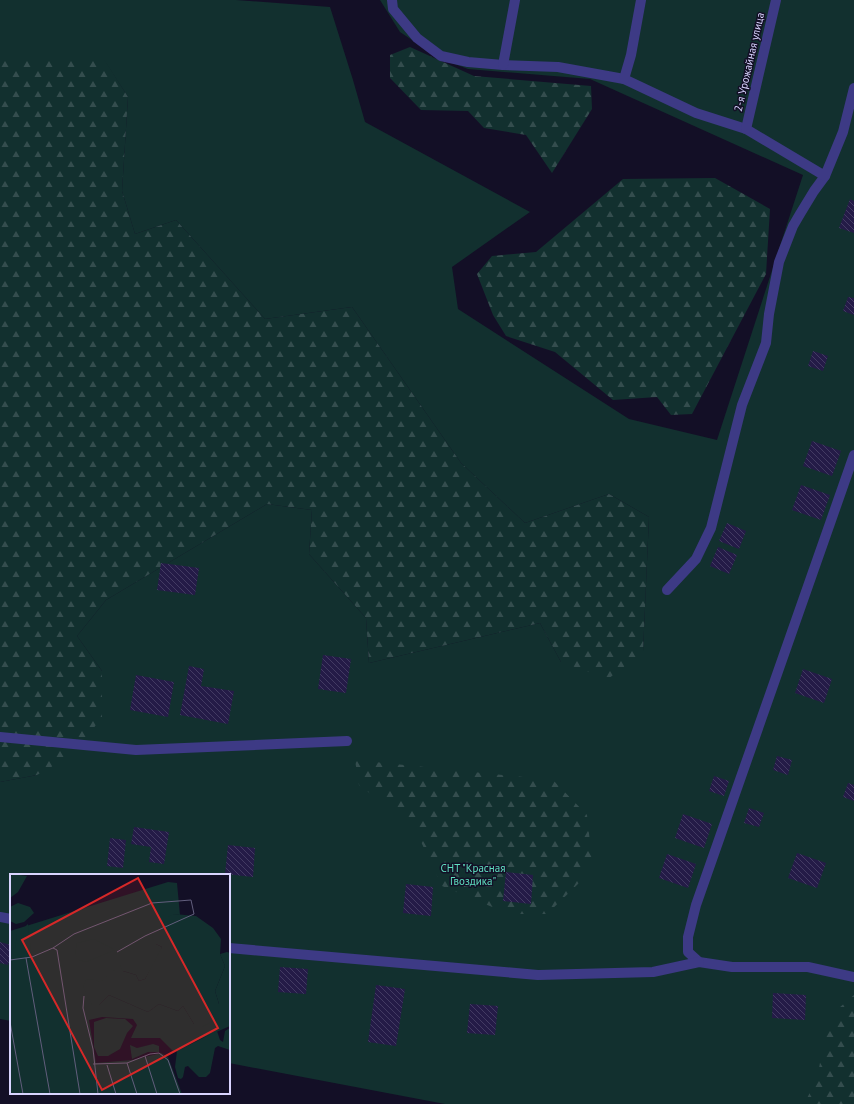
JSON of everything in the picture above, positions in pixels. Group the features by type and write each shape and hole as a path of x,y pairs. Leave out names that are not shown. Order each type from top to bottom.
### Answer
{"street":[{"path":"503,66 515,0"},
{"path":"624,79 631,55 641,0"},
{"name":"2-я Урожайная улица","path":"746,129 776,0"},
{"path":"392,4 417,38 441,56 468,62 503,66 558,67 624,79 696,113 746,129 825,176"},
{"path":"668,590 696,559 711,528 742,405 766,343 769,314 779,262 793,226 825,176 843,132 854,88"},
{"path":"680,966 688,952 688,937 696,905 854,455"},
{"path":"0,737 136,750 348,741"},
{"path":"0,917 10,919"},
{"path":"230,948 538,975 653,972 699,962 732,967 808,967 854,977"},
{"path":"688,952 699,962"}],"green space":[{"name":"СНТ \"Красная Гвоздика\"","path":"0,0 236,0 330,7 365,122 530,212 452,267 458,309 629,419 717,440 803,175 590,79 468,69 439,58 400,32 380,0 854,0 854,1104 445,1104 230,1063 230,874 10,874 10,1021 0,1019 0,782 37,775 102,671 77,636 106,600 267,504 312,510 309,554 366,618 369,663 540,623 561,662 643,651 649,517 609,494 525,523 461,463 352,307 265,319 176,220 135,234 122,191 128,97 104,60 0,59"},
{"path":"410,47 474,76 591,86 592,109 552,173 526,135 484,128 468,111 421,110 390,78 390,55"},
{"path":"0,59 104,59 128,97 122,191 135,234 176,220 265,319 352,307 461,463 525,523 609,494 649,517 643,652 608,679 561,662 540,623 369,663 366,618 309,554 312,510 267,504 106,600 77,636 102,671 102,717 74,754 37,775 0,782"},
{"path":"715,178 770,209 766,274 692,414 671,415 657,397 613,400 555,352 506,336 493,315 477,274 492,256 536,252 623,179"},
{"path":"355,760 553,780 587,815 592,861 580,882 547,914 509,914 442,886 414,827 359,785"},
{"path":"854,995 854,1104 804,1104 817,1079 824,1041 839,1008"}],"building":[{"path":"850,199 854,201 854,233 839,228"},
{"path":"848,297 854,298 854,315 843,311"},
{"path":"813,351 828,356 823,371 808,366"},
{"path":"812,441 841,451 832,476 803,466"},
{"path":"801,485 830,495 821,520 792,510"},
{"path":"727,523 746,531 739,549 719,541"},
{"path":"718,547 737,555 729,574 710,566"},
{"path":"161,563 199,568 195,595 157,590"},
{"path":"323,655 351,659 346,693 318,689"},
{"path":"189,666 204,669 201,686 234,691 228,724 180,715"},
{"path":"803,669 832,679 824,703 795,693"},
{"path":"136,675 174,682 168,717 130,710"},
{"path":"777,756 792,760 788,775 773,770"},
{"path":"714,776 729,781 724,796 709,791"},
{"path":"848,783 854,785 854,801 843,797"},
{"path":"749,808 764,813 759,827 744,823"},
{"path":"683,814 712,824 704,848 675,838"},
{"path":"134,827 169,832 164,864 149,862 151,847 131,844"},
{"path":"110,838 126,840 123,868 107,866"},
{"path":"228,845 255,848 253,877 225,874"},
{"path":"797,853 826,863 817,888 788,878"},
{"path":"667,854 696,864 688,888 659,878"},
{"path":"506,872 533,875 531,904 503,901"},
{"path":"406,884 433,887 431,916 403,913"},
{"path":"0,942 10,945 10,958 8,965 0,963"},
{"path":"280,967 308,969 306,994 278,992"},
{"path":"376,985 405,989 396,1046 368,1042"},
{"path":"773,993 806,995 805,1020 772,1018"},
{"path":"470,1004 498,1006 495,1035 467,1033"}]}
